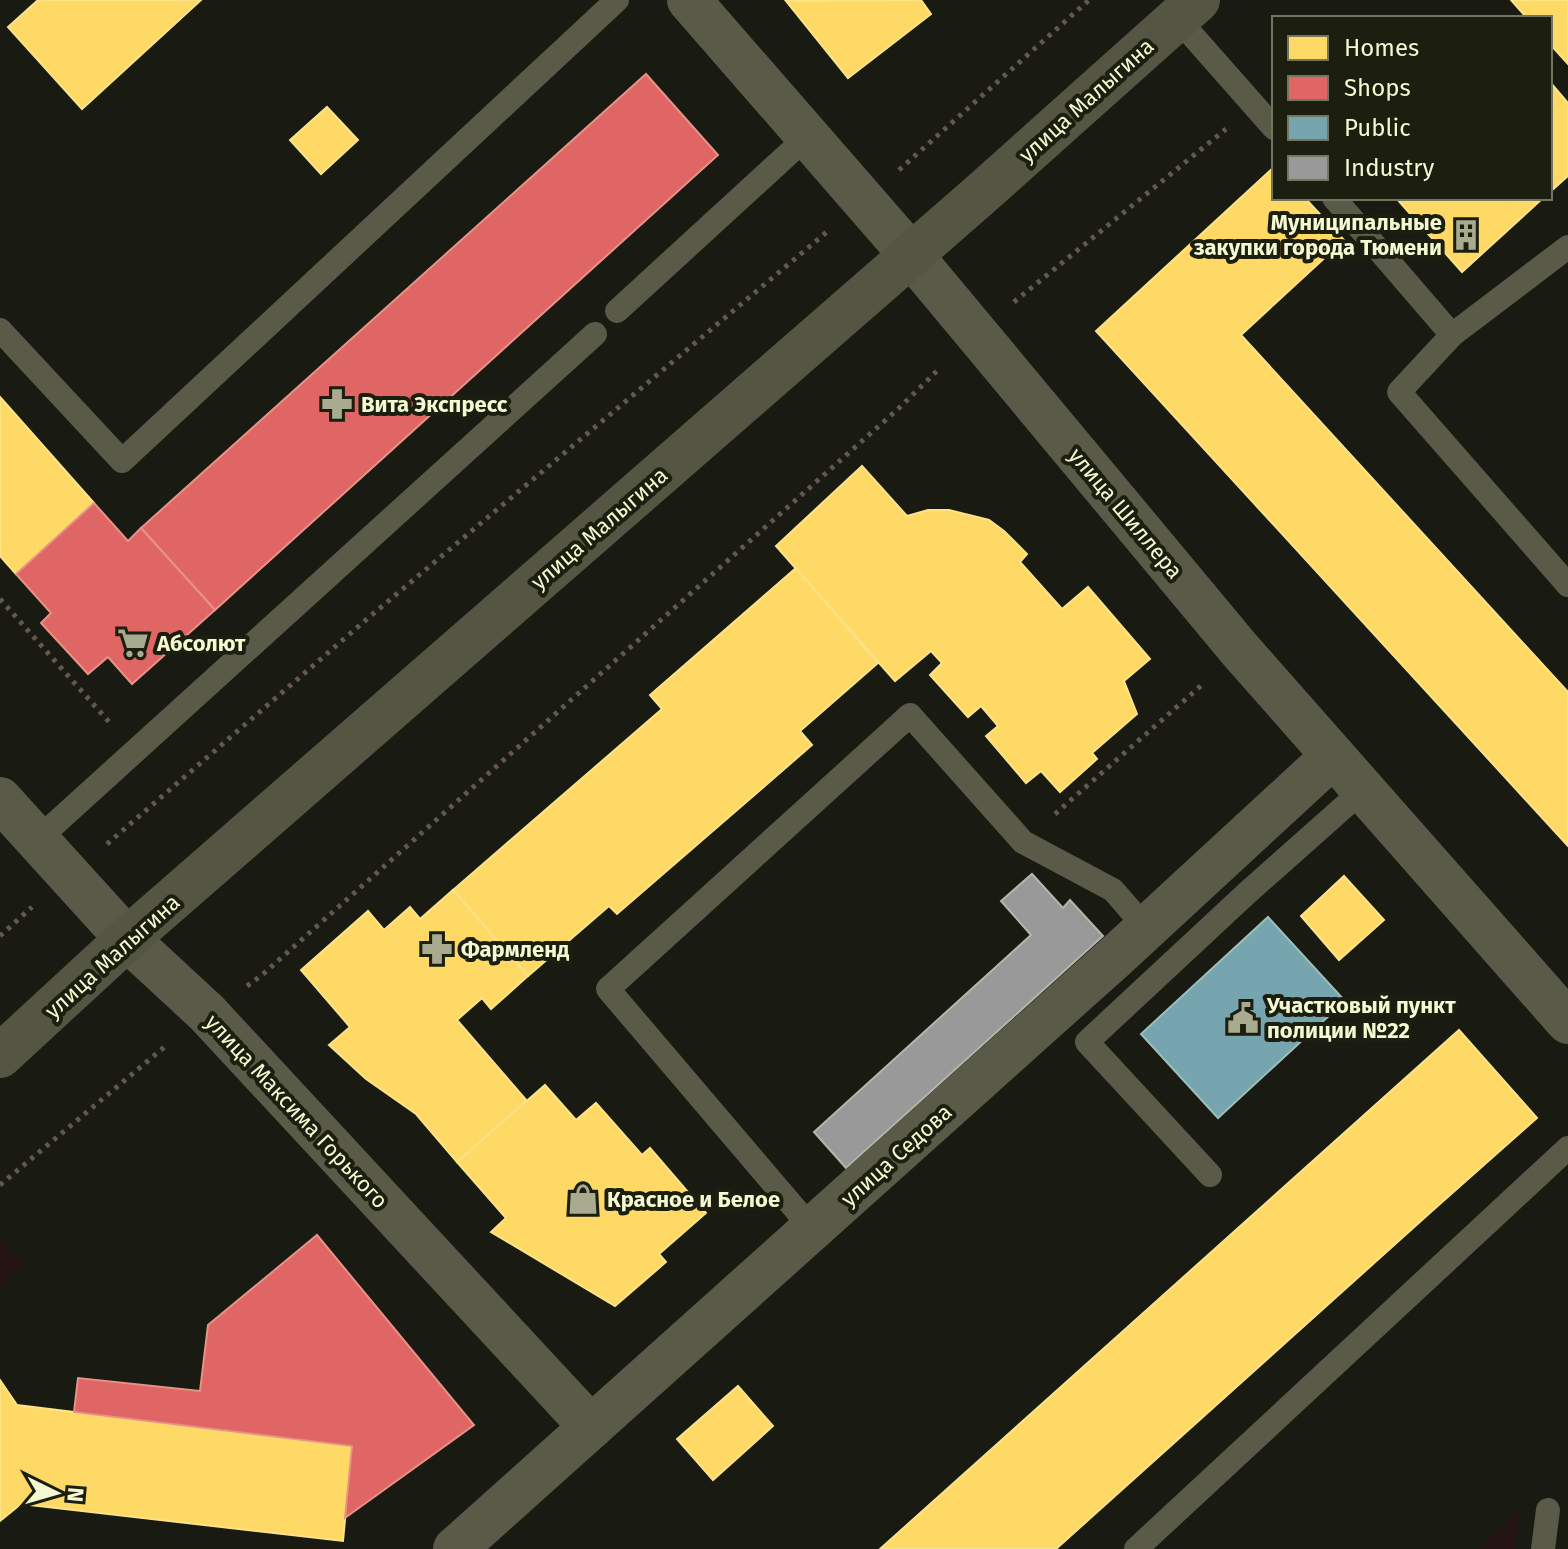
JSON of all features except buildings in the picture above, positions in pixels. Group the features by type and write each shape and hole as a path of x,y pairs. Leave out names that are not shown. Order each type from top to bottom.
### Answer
{"street":[{"name":"улица Шиллера","path":"689,0 911,255 1240,650 1568,1022"},
{"name":"улица Малыгина","path":"0,1056 127,939 911,255 1187,9"},
{"name":"улица Седова","path":"455,1549 811,1231 1333,756"},
{"name":"улица Максима Горького","path":"0,799 127,939 207,1013 591,1427"}],"lane":[{"path":"0,330 122,461 617,0"},
{"path":"1187,9 1272,126"},
{"path":"617,311 808,136"},
{"path":"1336,200 1452,335"},
{"path":"1568,247 1452,335 1399,392 1568,585"},
{"path":"37,840 595,334"},
{"path":"811,1231 608,989 910,715 1023,842 1113,890 1145,927"},
{"path":"1210,1175 1087,1042 1363,790"},
{"path":"1136,1549 1568,1148"},
{"path":"1543,1549 1548,1510"}],"path":[{"path":"0,599 135,751 130,826 367,619 864,201 1089,0"},
{"path":"0,1185 131,1073 207,1013 262,975 898,409 976,333 1255,105"},
{"path":"1023,842 1240,650"}],"shaded area":[{"path":"0,1239 26,1264 0,1287"},
{"path":"1520,1509 1515,1549 1479,1549"}],"place":[{"name":"Муниципальные закупки города Тюмени","path":"1466,235"},
{"name":"Вита Экспресс","path":"337,404"},
{"name":"Абсолют","path":"133,643"},
{"name":"Фармленд","path":"437,949"},
{"name":"Участковый пункт полиции №22","path":"1243,1018"},
{"name":"Красное и Белое","path":"583,1199"}]}
